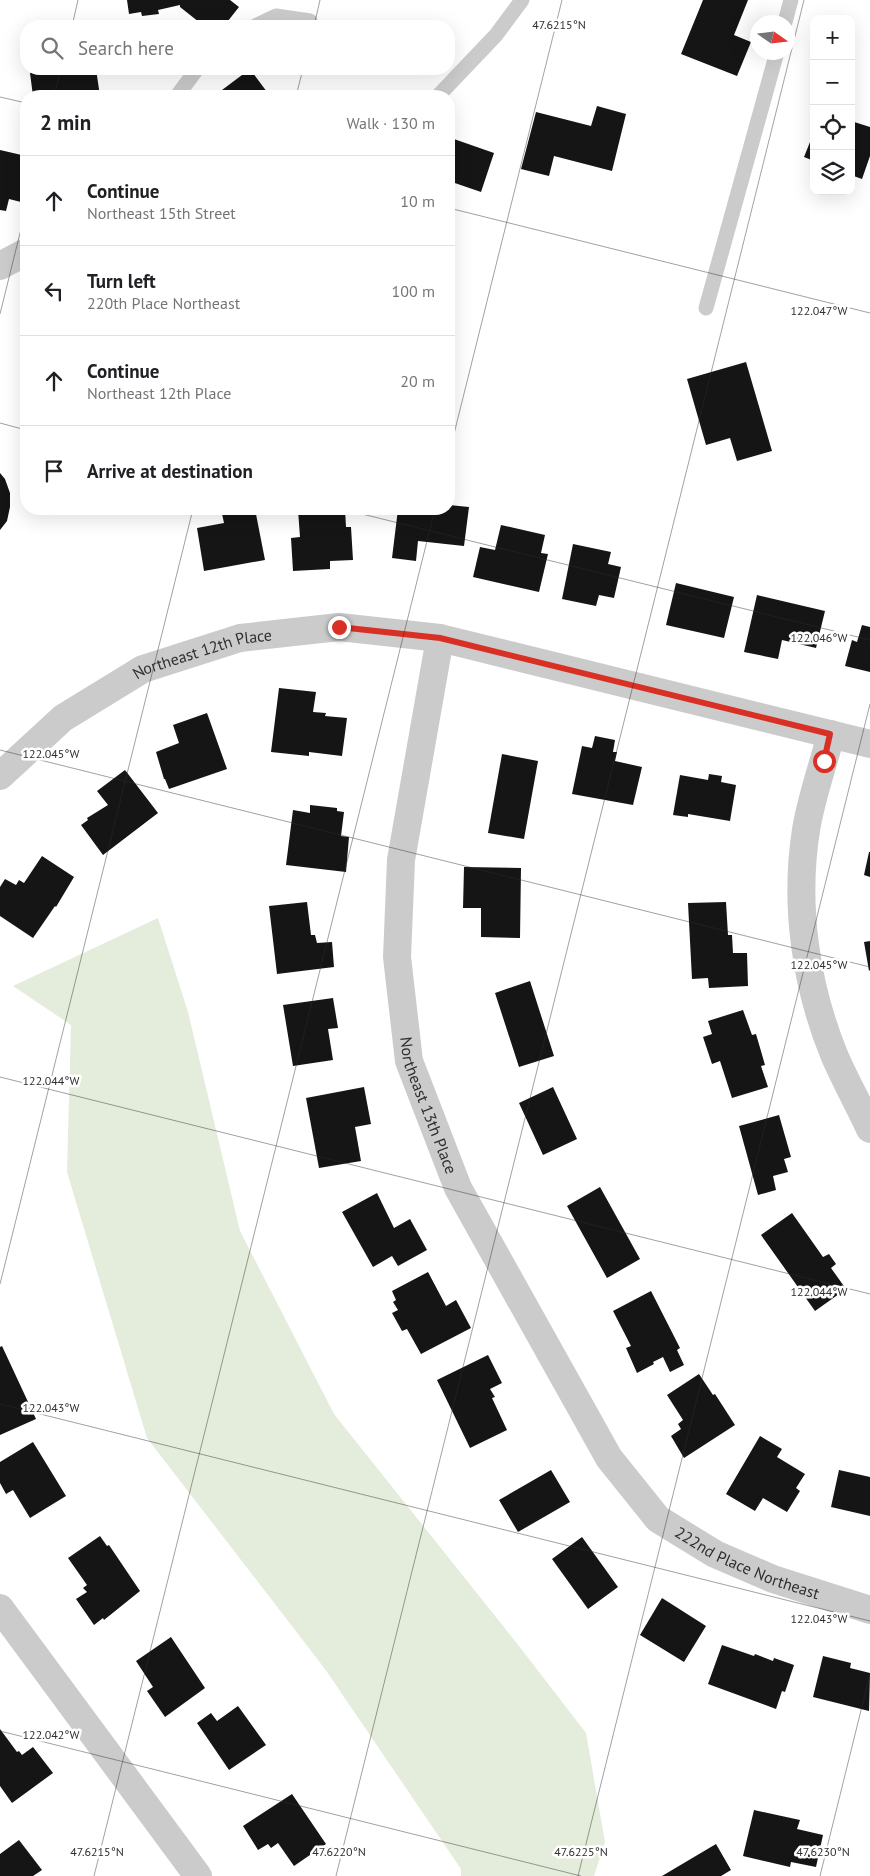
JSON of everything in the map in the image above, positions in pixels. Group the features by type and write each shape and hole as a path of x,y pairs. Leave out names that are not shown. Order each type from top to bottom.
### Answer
{"street":[{"path":"0,266 20,255"},
{"name":"Northeast 12th Place","path":"0,776 63,718 143,669 240,638 339,627 440,638 870,744"},
{"name":"Northeast 13th Place","path":"440,638 401,860 397,957 410,1061 458,1188 609,1458 658,1519"},
{"path":"830,734 806,830 802,891 804,946 816,1001 835,1057 870,1129"},
{"name":"222nd Place Northeast","path":"658,1519 715,1554 773,1579 870,1610"},
{"path":"0,1608 198,1876"}],"lane":[{"path":"444,90 496,35 522,0"},
{"path":"787,15 791,0"},
{"path":"268,20 276,16 303,20"},
{"path":"706,308 775,60"},
{"path":"181,90 193,75"}],"green space":[{"path":"158,918 188,1012 240,1231 334,1414 586,1733 605,1842 594,1876 461,1876 461,1869 325,1669 147,1438 67,1172 71,1025 13,986"}],"building":[{"path":"127,0 230,0 239,7 229,20 196,20 180,5 158,10 159,14 142,16 141,12 129,14"},
{"path":"703,0 748,0 734,35 750,42 737,76 681,54"},
{"path":"30,75 97,75 99,90 32,90"},
{"path":"242,75 254,75 266,90 222,90"},
{"path":"597,106 626,114 612,171 554,156 549,176 521,169 536,112 591,126"},
{"path":"855,122 870,127 870,156 862,179 855,176"},
{"path":"455,139 494,153 481,192 455,183"},
{"path":"810,142 810,159 804,157"},
{"path":"0,150 20,155 20,202 9,199 6,211 0,210"},
{"path":"746,362 772,451 737,461 730,438 706,445 687,379"},
{"path":"0,473 5,479 10,493 10,507 7,521 0,530"},
{"path":"455,506 469,507 464,546 418,541 416,561 392,558 397,515 455,515"},
{"path":"222,515 256,515 265,560 204,571 197,528 224,523"},
{"path":"298,515 345,515 346,527 351,527 353,560 330,561 330,569 293,571 291,538 300,537"},
{"path":"501,525 545,535 541,553 548,554 539,592 473,577 480,547 495,550"},
{"path":"573,544 611,552 608,564 621,567 614,598 599,595 596,606 562,599"},
{"path":"676,583 734,597 724,638 666,625"},
{"path":"757,595 825,611 816,648 782,640 778,659 744,652"},
{"path":"862,625 870,627 870,672 845,666 852,640 857,642"},
{"path":"279,688 316,692 313,712 326,713 325,716 347,718 342,756 309,752 309,756 271,752"},
{"path":"207,713 227,769 169,789 156,752 179,743 173,725"},
{"path":"595,736 615,740 613,752 617,752 615,761 642,767 633,805 572,794 582,746 592,748"},
{"path":"502,754 538,761 524,839 488,833"},
{"path":"125,770 158,813 103,855 81,825 88,820 87,818 108,805 97,791"},
{"path":"709,774 722,776 721,782 736,785 730,821 688,814 688,817 673,815 680,775 708,780"},
{"path":"310,805 337,808 337,811 344,812 341,836 349,837 346,872 286,865 293,810 310,813"},
{"path":"870,852 870,877 864,875"},
{"path":"42,856 74,877 56,907 33,938 0,916 0,887 5,879 16,885 19,880 24,883"},
{"path":"464,867 521,868 520,938 481,937 481,908 463,908"},
{"path":"307,902 311,935 315,935 317,943 332,942 334,967 277,974 269,906"},
{"path":"726,902 728,935 732,935 733,953 747,953 748,986 709,988 708,978 692,979 688,903"},
{"path":"870,941 870,970 869,971 864,942"},
{"path":"530,981 554,1056 519,1067 495,993"},
{"path":"333,998 338,1028 328,1029 333,1060 293,1066 283,1005"},
{"path":"743,1010 752,1035 756,1034 765,1065 761,1066 768,1087 732,1098 720,1061 712,1064 703,1037 712,1034 708,1021"},
{"path":"364,1087 371,1124 355,1127 361,1161 319,1168 306,1098"},
{"path":"553,1087 577,1139 543,1155 519,1103"},
{"path":"779,1115 791,1157 784,1159 788,1172 773,1176 776,1190 758,1195 739,1126"},
{"path":"600,1187 640,1259 607,1278 567,1206"},
{"path":"377,1193 394,1228 410,1219 427,1250 398,1266 392,1256 373,1267 342,1212"},
{"path":"792,1213 823,1257 829,1254 836,1264 831,1268 846,1289 815,1311 761,1235"},
{"path":"428,1272 446,1306 456,1300 471,1328 421,1354 407,1329 402,1331 392,1313 398,1310 393,1302 396,1300 392,1291"},
{"path":"651,1291 680,1348 677,1350 684,1365 670,1372 663,1357 637,1373 626,1348 631,1346 613,1311"},
{"path":"2,1346 36,1419 0,1435 0,1347"},
{"path":"488,1355 502,1383 490,1389 495,1397 492,1398 507,1430 470,1448 437,1380"},
{"path":"699,1374 713,1395 715,1394 735,1425 684,1458 671,1436 681,1429 678,1424 683,1420 667,1395"},
{"path":"760,1436 782,1449 777,1457 805,1474 796,1488 800,1491 787,1512 763,1498 755,1511 726,1494"},
{"path":"33,1442 66,1496 30,1518 13,1490 6,1494 0,1483 0,1462"},
{"path":"551,1470 570,1502 518,1532 499,1500"},
{"path":"839,1470 870,1477 870,1516 831,1507"},
{"path":"100,1536 107,1546 109,1545 140,1591 104,1620 103,1618 94,1625 76,1599 87,1592 83,1588 87,1585 68,1558"},
{"path":"582,1537 618,1587 588,1609 552,1559"},
{"path":"662,1598 706,1626 684,1662 640,1635"},
{"path":"171,1637 205,1688 165,1717 147,1691 153,1687 136,1661"},
{"path":"722,1645 754,1656 755,1654 773,1661 774,1658 794,1665 785,1692 782,1691 776,1709 708,1684"},
{"path":"823,1656 851,1663 850,1668 870,1673 869,1711 813,1697"},
{"path":"238,1706 266,1745 229,1770 197,1723 211,1713 217,1721"},
{"path":"0,1729 17,1752 19,1751 22,1755 33,1747 53,1773 12,1803 0,1786"},
{"path":"292,1794 326,1844 294,1866 278,1843 271,1848 268,1844 258,1850 243,1826"},
{"path":"754,1810 800,1820 797,1829 823,1835 816,1867 791,1862 790,1867 743,1856"},
{"path":"19,1840 42,1870 33,1876 0,1876 0,1854"},
{"path":"716,1844 731,1870 721,1876 662,1876"}],"route":[{"path":"339,627 440,638 830,734 824,761"}]}
